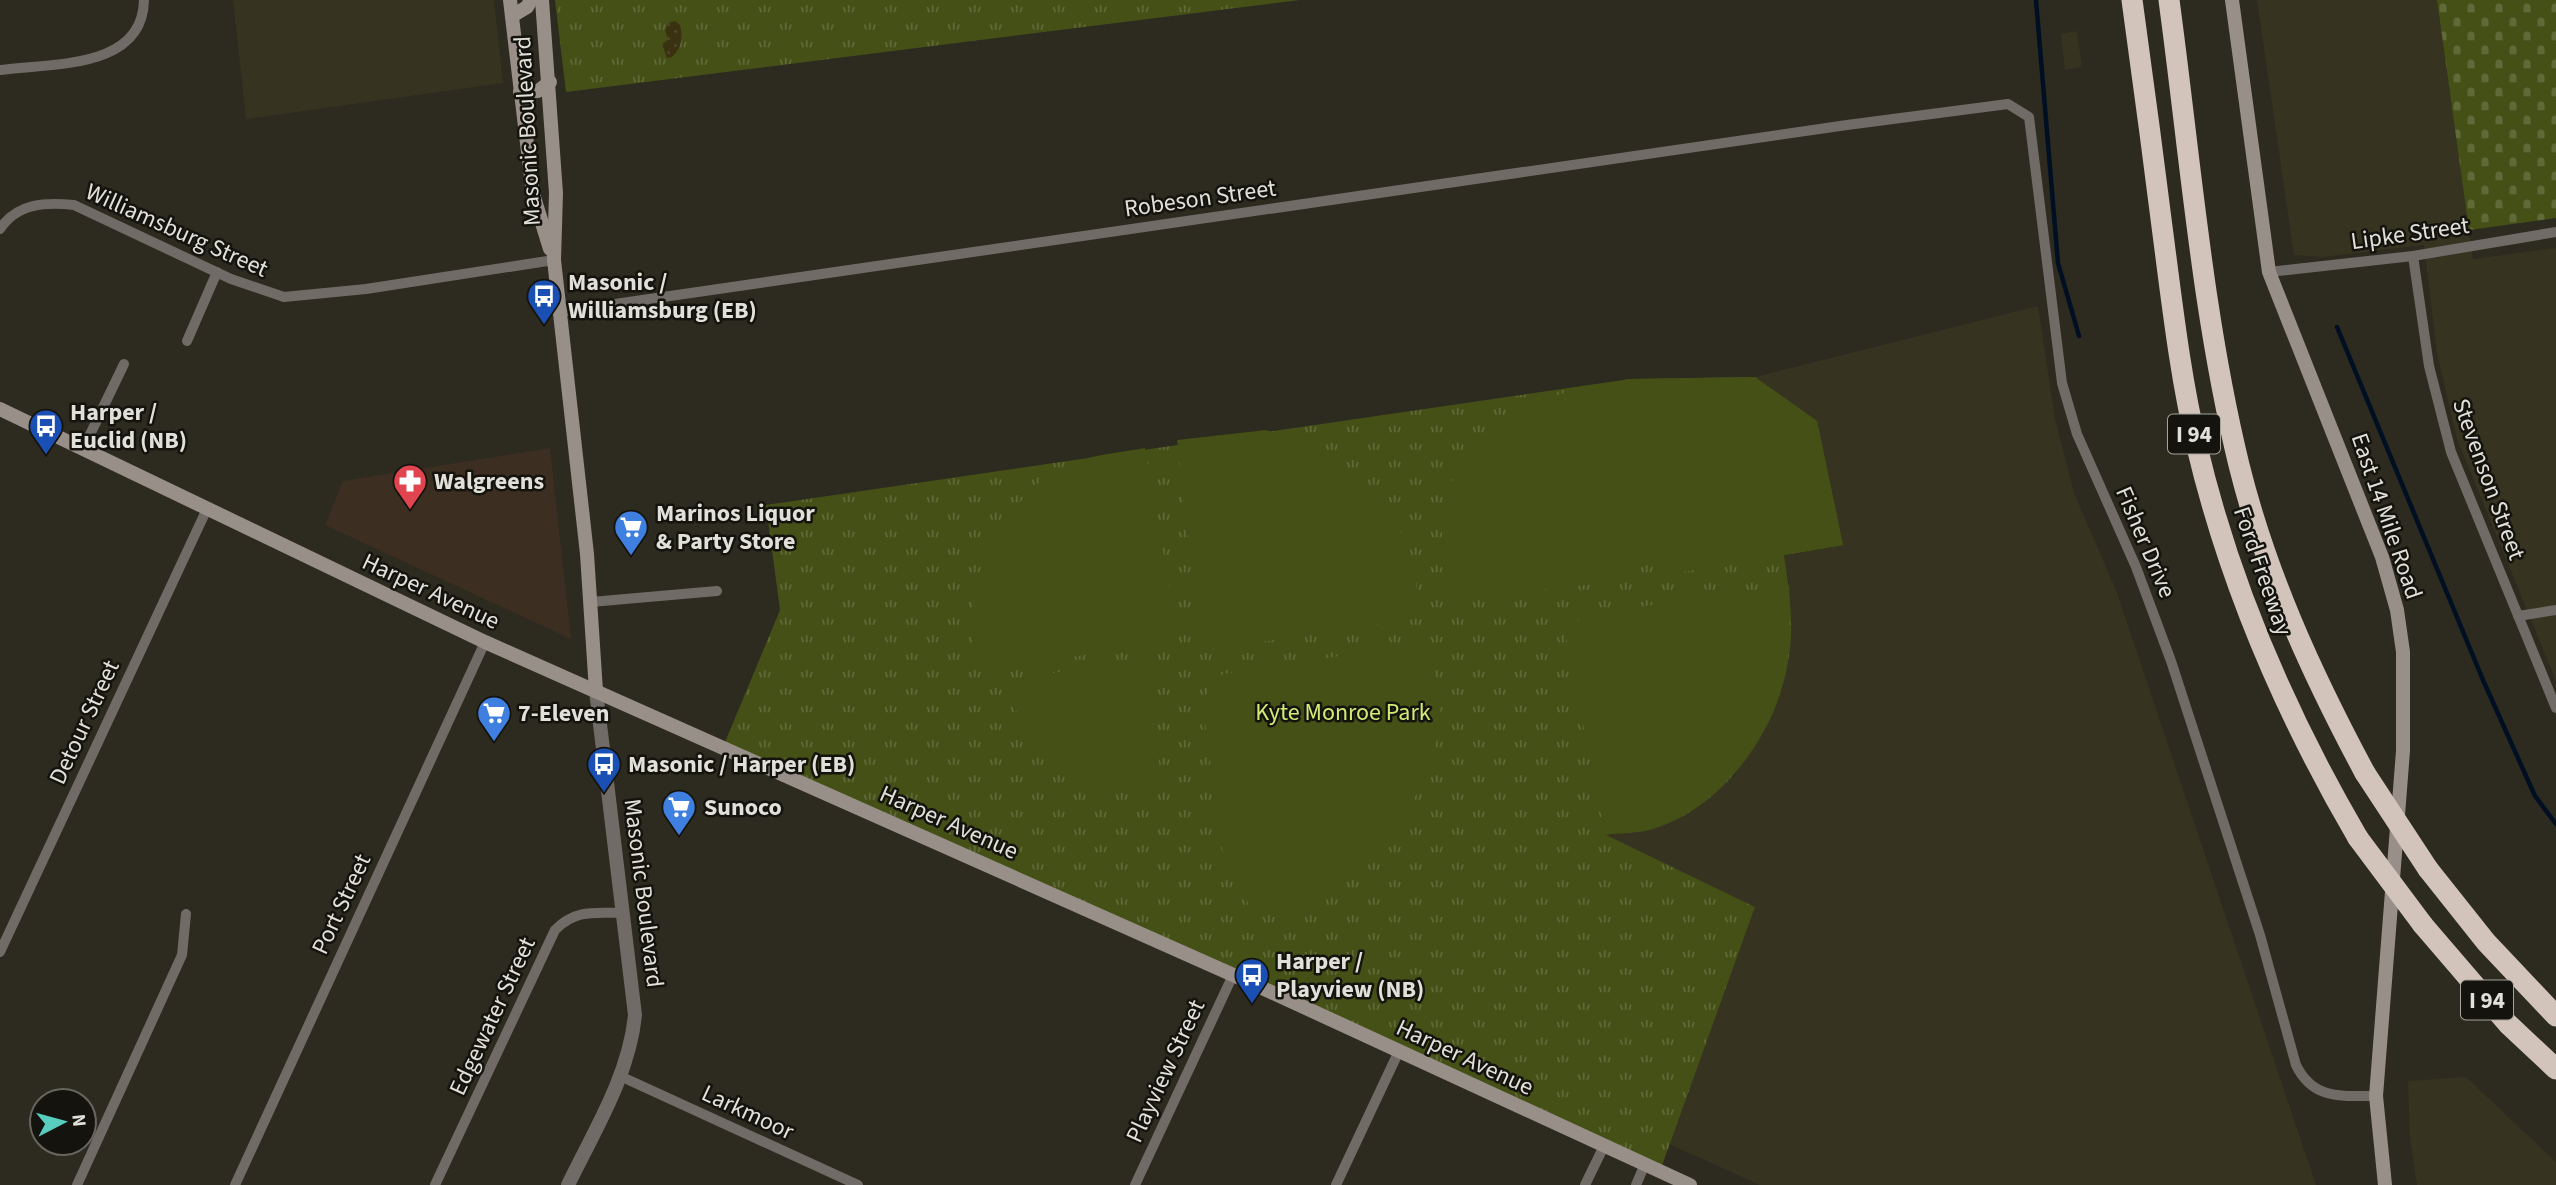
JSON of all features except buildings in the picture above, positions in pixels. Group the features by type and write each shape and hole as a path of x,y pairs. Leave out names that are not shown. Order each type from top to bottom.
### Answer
{"highway":[{"name":"Ford Freeway","path":"2132,0 2180,354 2209,495 2241,598 2307,747 2358,838 2423,925 2508,1024 2556,1069"},
{"name":"Ford Freeway","path":"2169,0 2210,312 2239,466 2287,614 2315,679 2365,773 2428,869 2486,942 2556,1016"}],"main road":[{"name":"Masonic Boulevard","path":"510,0 533,194 554,260"},
{"path":"512,16 527,7 531,0"},
{"name":"Masonic Boulevard","path":"542,0 556,193 554,260 591,602 596,691"},
{"name":"East 14 Mile Road","path":"2232,0 2269,272 2382,557 2397,610 2403,652 2403,751 2376,1096 2385,1185"},
{"path":"520,92 538,91 550,82"},
{"name":"Harper Avenue","path":"0,410 485,642 1233,975 1690,1185"}],"street":[{"path":"0,70 114,52 137,31 144,0"},
{"name":"Fisher Drive","path":"1847,125 2008,104 2029,117 2068,405 2085,454 2136,567 2171,661 2260,935 2296,1065 2305,1083 2317,1090 2343,1096 2376,1096"},
{"name":"Robeson Street","path":"560,312 1847,125"},
{"name":"Williamsburg Street","path":"0,229 20,209 48,203 74,205 217,272 271,294 298,297 554,260"},
{"name":"Lipke Street","path":"2269,272 2413,256 2556,232"},
{"name":"Stevenson Street","path":"2413,256 2430,366 2451,452 2556,708"},
{"path":"187,341 217,272"},
{"path":"83,450 124,364"},
{"name":"Detour Street","path":"0,952 206,510"},
{"path":"591,602 717,591"},
{"path":"2518,616 2556,610"},
{"name":"Port Street","path":"235,1185 485,642"},
{"name":"Masonic Boulevard","path":"568,1185 620,1076 629,1049 635,1016 596,691"},
{"name":"Edgewater Street","path":"435,1185 555,930 569,917 589,913 623,914"},
{"path":"77,1185 182,955 186,915"},
{"name":"Playview Street","path":"1135,1185 1233,975"},
{"path":"1336,1185 1399,1051"},
{"name":"Larkmoor","path":"620,1076 858,1185"},
{"path":"1585,1185 1604,1146"},
{"path":"1636,1185 1645,1164"}],"shaded area":[{"path":"233,0 494,0 503,83 246,119"},
{"path":"2257,0 2437,0 2473,259 2556,248 2556,681 2457,439 2437,353 2424,245 2323,257 2294,255"},
{"path":"2077,31 2082,67 2065,70 2061,34"},
{"path":"2038,306 2055,419 2074,493 2116,590 2316,1185 1760,1185 1669,1144 1755,907 1605,835 1649,830 1733,777 1760,736 1782,689 1789,585 1784,555 1817,421 1755,377"},
{"path":"550,448 571,639 325,525 343,481"},
{"path":"2466,1077 2556,1162 2556,1185 2417,1185 2410,1139 2408,1081"}],"green space":[{"path":"555,0 1300,0 566,92"},
{"path":"2437,0 2556,0 2556,218 2469,230"},
{"name":"Kyte Monroe Park","path":"1755,377 1817,421 1843,545 1784,555 1791,615 1787,666 1779,697 1766,726 1749,755 1729,780 1705,802 1678,819 1649,830 1606,835 1755,907 1660,1171 723,747 780,610 766,505 1630,379"},
{"path":"1755,377 1817,421 1843,545 1665,575 1646,560 1632,580 1446,600 1440,547 1450,484 1480,445 1527,405 1580,388 1630,379"},
{"path":"1266,430 1332,458 1357,475 1377,496 1394,519 1406,548 1421,618 1226,647 1199,627 1177,440"},
{"path":"1145,448 1175,620 1163,641 991,671 975,648 972,621 982,569 1007,520 1023,498 1042,480 1062,467 1092,457"},
{"path":"1789,585 1790,624 1782,687 1763,732 1749,754 1713,794 1693,810 1648,830 1605,835 1565,633 1584,615"},
{"path":"1425,643 1439,694 1440,723 1433,755 1403,817 1382,845 1358,870 1333,890 1301,905 1254,914 1223,856 1202,700 1223,674"},
{"path":"1138,659 1149,668 1162,791 1134,794 1107,790 1078,779 1040,755 1011,701 1011,680"}],"sand":[{"path":"675,21 680,25 681,42 675,54 667,58 662,44 668,40 665,30 668,23"}],"waterway":[{"path":"2036,0 2058,263 2079,336"},
{"path":"2337,327 2483,680 2535,796 2556,824"}],"place":[{"name":"Masonic / Williamsburg (EB)","path":"544,326"},
{"name":"Harper / Euclid (NB)","path":"46,456"},
{"name":"Walgreens","path":"410,511"},
{"name":"Marinos Liquor & Party Store","path":"631,557"},
{"name":"7-Eleven","path":"494,743"},
{"name":"Masonic / Harper (EB)","path":"604,794"},
{"name":"Sunoco","path":"679,837"},
{"name":"Harper / Playview (NB)","path":"1252,1005"}]}
